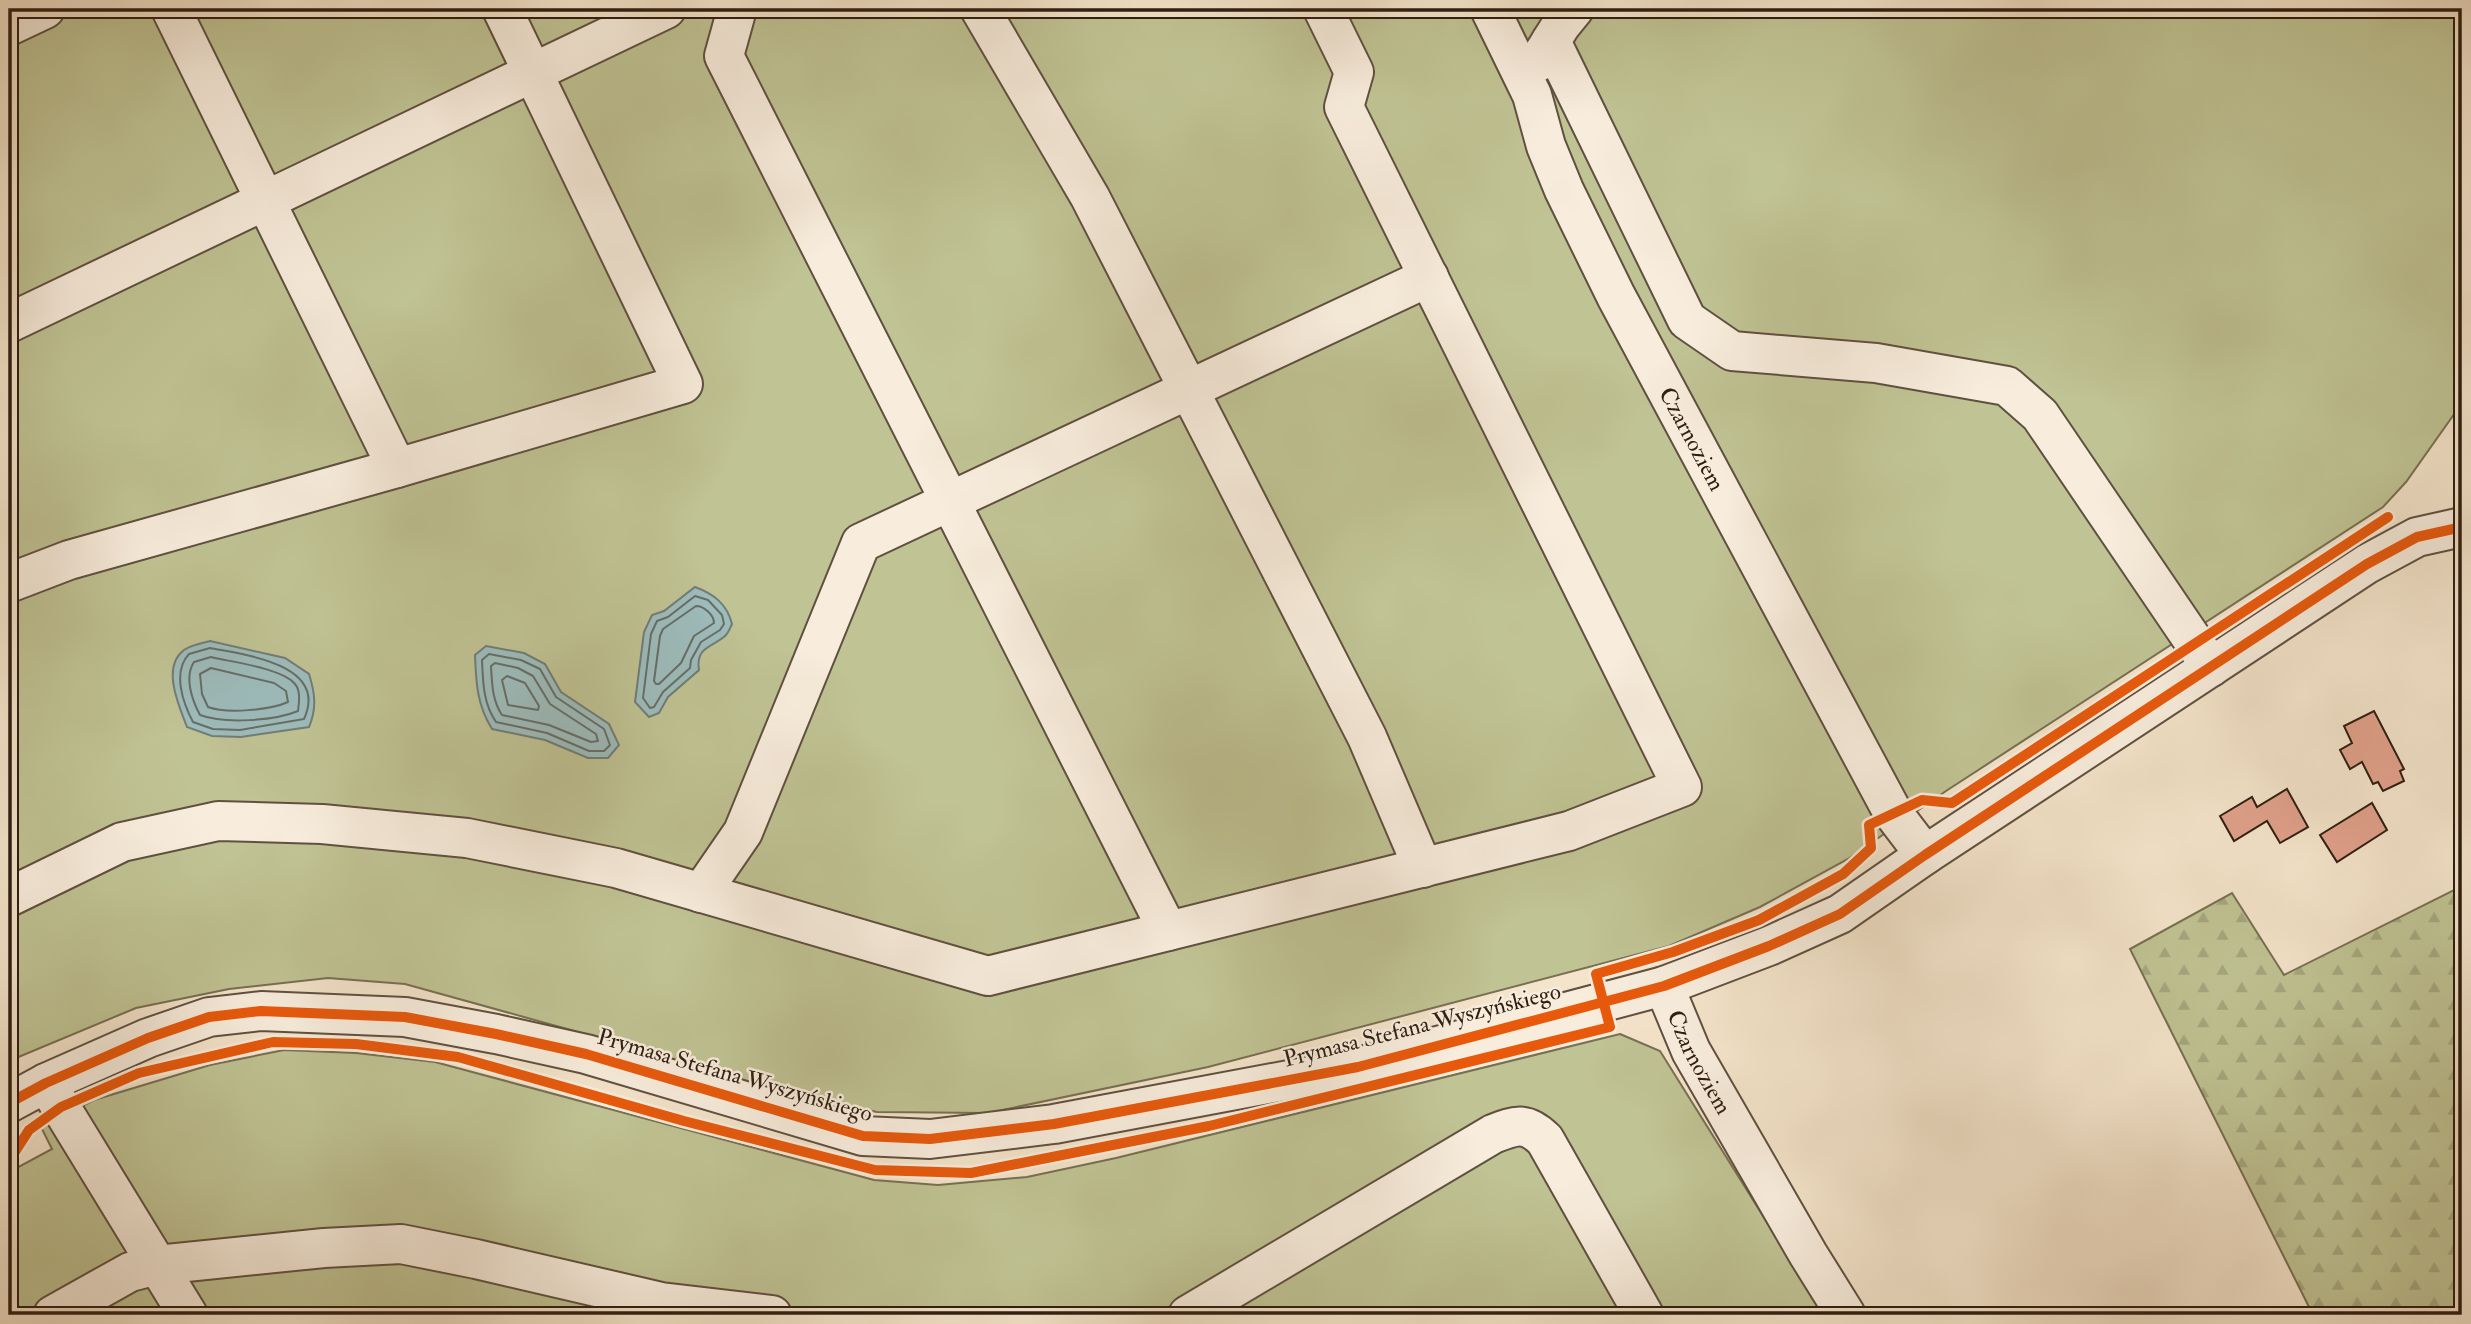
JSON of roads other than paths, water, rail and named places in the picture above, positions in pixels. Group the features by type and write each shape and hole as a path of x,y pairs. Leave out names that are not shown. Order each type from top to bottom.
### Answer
{"street":[{"path":"9,26 46,9"},
{"path":"171,9 397,468"},
{"path":"13,569 69,560 683,384 502,9"},
{"path":"9,323 666,9"},
{"path":"980,9 1090,197 1367,737 1423,867"},
{"path":"9,897 122,842 218,821 322,824 467,838 616,868 988,976 1569,831 1682,787 1344,107 1354,72 1323,9"},
{"name":"Czarnoziem","path":"1490,9 1532,95 1550,158 1616,296 1893,813 1925,855"},
{"path":"1532,95 1539,60 1574,9"},
{"path":"730,10 724,56 1168,931"},
{"path":"1551,41 1687,320 1732,351 1875,363 2007,386 2040,415 2211,667"},
{"path":"701,893 743,832 861,543 1429,277"},
{"name":"Czarnoziem","path":"1846,1315 1691,1051 1664,986 1769,946 1840,914 1925,855 2367,565 2417,537 2462,527"},
{"name":"Prymasa Stefana Wyszyńskiego","path":"9,1103 46,1083 148,1038 209,1017 261,1011 405,1017 586,1054 863,1136 930,1139 1054,1124 1358,1067 1664,986"},
{"path":"46,1083 188,1315"},
{"path":"1188,1315 1493,1134 1516,1125 1534,1129 1545,1140 1644,1315"},
{"path":"53,1315 130,1272 157,1265 324,1248 401,1244 476,1259 650,1309 772,1315"}],"water":[{"path":"695,587 719,601 732,624 726,635 700,656 699,670 668,697 659,713 649,717 635,702 644,632 652,615 664,611"},
{"path":"210,641 285,658 309,674 314,701 309,727 241,737 212,736 187,727 174,687 174,666 177,657 184,650"},
{"path":"486,646 524,653 545,664 561,692 609,724 619,745 608,758 588,758 545,740 492,729 480,702 476,675 475,655"}]}
